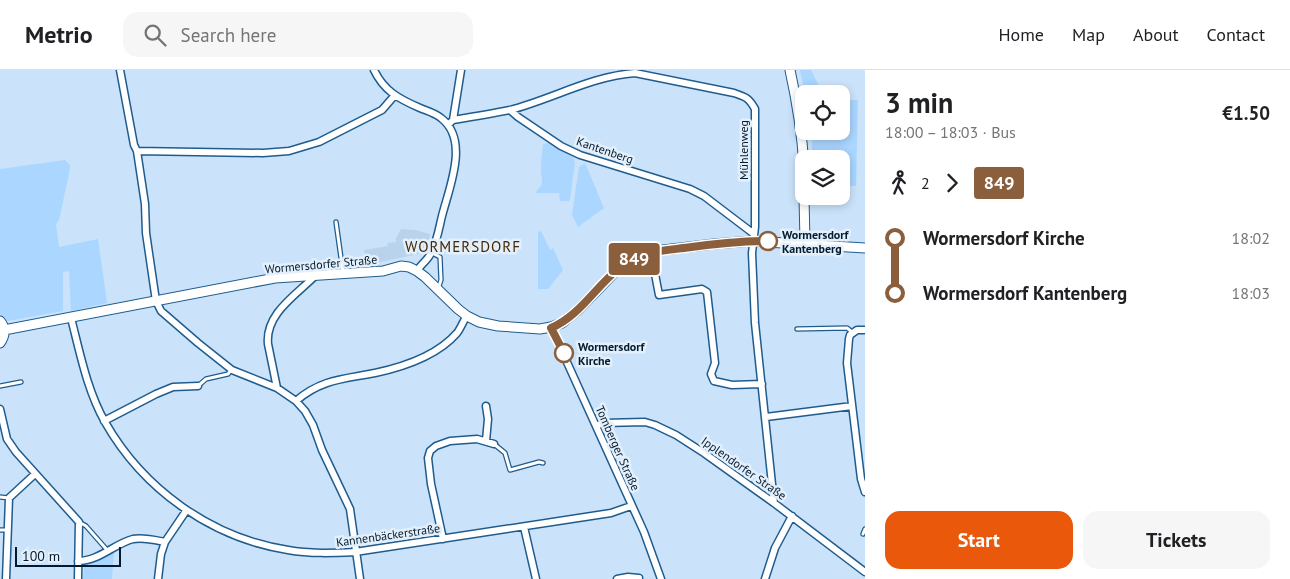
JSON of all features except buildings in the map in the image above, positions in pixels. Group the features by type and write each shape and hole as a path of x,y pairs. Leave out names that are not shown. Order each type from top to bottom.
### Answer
{"main road":[{"path":"790,70 797,103 803,150"},
{"path":"804,205 805,243"},
{"path":"417,270 467,316 479,322 498,326 540,329 551,328 562,323 578,310 616,270 635,258 646,254 753,237 865,248"},
{"name":"Wormersdorfer Straße","path":"4,330 275,278 344,275 383,271 401,266 417,270"},
{"path":"0,321 4,330 0,343"}],"street":[{"path":"120,70 134,145 137,151 145,204 146,234 156,301 161,311 232,370 277,388 296,401 305,411 350,509 360,579"},
{"path":"374,70 379,80 389,91 403,101 450,123 510,110"},
{"path":"417,270 432,252 455,170 456,151 450,123 460,70"},
{"name":"Mühlenweg","path":"510,110 582,85 622,74 636,73 734,92 745,96 750,101 754,110 752,253 756,323 774,503"},
{"path":"137,151 263,153 289,151 319,142 382,110 395,95"},
{"name":"Kantenberg","path":"510,110 561,146 580,155 690,189 704,196 753,237"},
{"path":"646,254 655,274 659,295 702,289 707,292 715,363 711,374 714,381 732,385 762,384"},
{"path":"277,388 268,344 269,331 284,304 315,276"},
{"path":"296,401 311,390 326,383 390,369 432,353 442,347 457,332 467,316"},
{"name":"Kannenbäckerstraße","path":"71,318 83,367 94,399 104,421 119,445 164,494 186,511 242,539 281,549 324,554 356,552 611,513 632,506"},
{"name":"Tomberger Straße","path":"551,328 644,532 661,579"},
{"path":"865,330 856,330 848,339 847,363 861,479 865,492"},
{"path":"104,421 173,387 198,386"},
{"path":"486,406 488,419 486,441"},
{"path":"766,417 852,406"},
{"path":"0,410 1,422 7,439 16,452 79,522 78,579"},
{"name":"Ipplendorfer Straße","path":"596,426 603,423 645,422 676,434 792,516 865,572"},
{"path":"443,539 431,484 428,458 430,451 436,446 450,441 477,439 494,444"},
{"path":"6,579 3,564 8,530 9,498 35,474"},
{"path":"158,579 161,554 165,542 186,511"},
{"path":"765,579 775,548 792,516"},
{"path":"524,527 536,579"},
{"path":"78,561 86,561 139,538 165,542"},
{"path":"617,579 639,578"}],"lane":[{"path":"336,222 344,275"},
{"path":"432,252 440,257 441,280 439,286"},
{"path":"797,329 846,328 852,333"},
{"path":"198,386 206,379 228,374 232,370"},
{"path":"0,386 21,382"},
{"path":"494,444 505,453 510,470 543,462"},
{"path":"0,497 9,498"},
{"path":"79,522 86,526 108,551"},
{"path":"0,530 8,530"}],"shaded area":[{"path":"800,70 811,70 818,85 803,85"},
{"path":"850,100 858,100 856,186 850,186 850,150 812,150 812,140 850,140"},
{"path":"549,142 573,157 575,162 569,201 560,201 559,193 536,193 542,182 543,144"},
{"path":"65,160 70,165 59,220 56,224 59,247 98,239 107,303 71,311 69,271 63,272 63,311 8,321 0,316 0,169"},
{"path":"585,163 604,208 578,227 572,215 579,167"},
{"path":"401,229 430,234 427,247 418,254 367,265 364,250 388,246 387,243 396,242"},
{"path":"541,231 550,250 553,248 563,270 548,289 538,289 538,232"},
{"path":"114,552 112,579 83,579 84,567"}],"bus line":[{"name":"849","path":"564,353 551,328 562,323 572,315 616,270 635,258 663,250 714,244 768,241"}],"place":[{"name":"Wormersdorf Kantenberg","path":"768,241"},
{"name":"Wormersdorf Kirche","path":"564,353"}],"district":[{"name":"WORMERSDORF","path":"463,246"}]}
